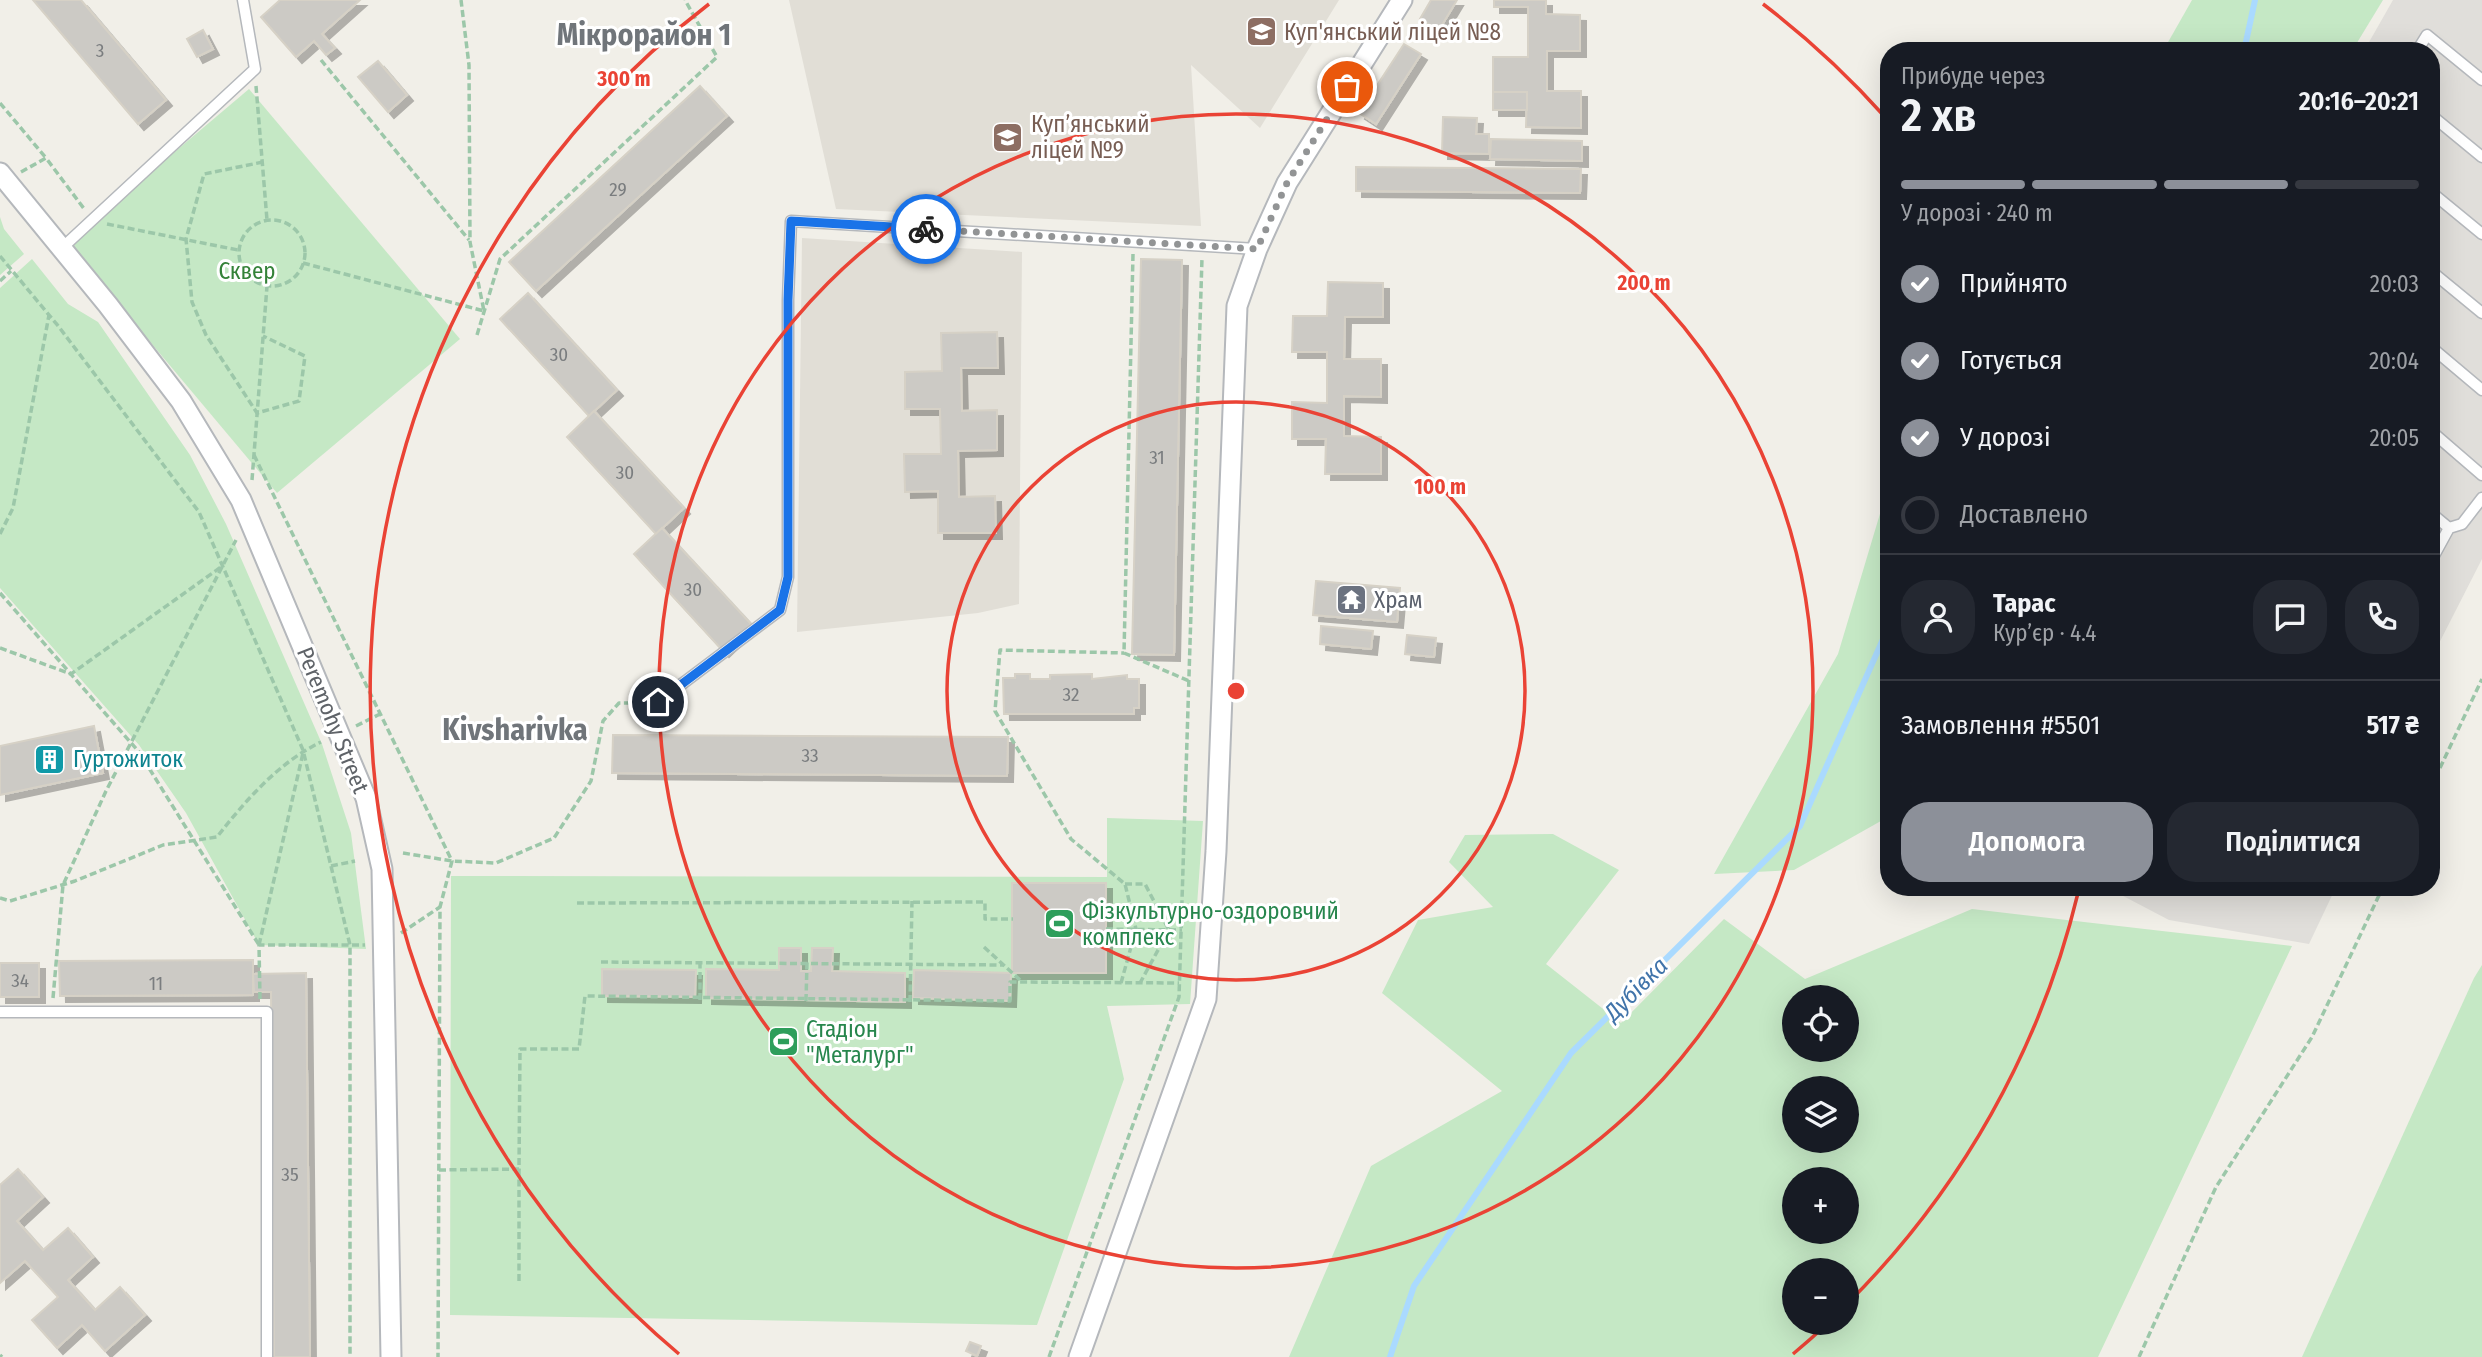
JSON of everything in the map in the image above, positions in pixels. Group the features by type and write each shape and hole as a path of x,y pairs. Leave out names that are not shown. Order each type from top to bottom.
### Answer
{"street":[{"path":"1079,1357 1206,999 1216,851 1237,306 1257,249 1287,183 1402,0"},
{"name":"Peremohy Street","path":"0,173 62,247 181,401 249,515 333,736 366,798 382,869 391,1357"}],"lane":[{"path":"62,247 255,69 243,0"},
{"path":"2423,42 2427,35 2436,42"},
{"path":"2440,46 2482,80"},
{"path":"2440,122 2482,157"},
{"path":"2440,199 2482,234"},
{"path":"658,702 780,610 788,577 788,300 791,221 1257,249"},
{"path":"2440,278 2482,313"},
{"path":"2440,355 2482,390"},
{"path":"2440,439 2482,475"},
{"path":"2440,544 2449,528 2462,524 2482,498"},
{"path":"2440,520 2449,528"},
{"path":"0,1012 267,1012 267,1357"}],"path":[{"path":"461,0 470,65 470,242 484,311"},
{"path":"477,335 500,259 717,57 685,0"},
{"path":"321,61 470,242"},
{"path":"255,69 267,220"},
{"path":"0,103 46,158"},
{"path":"257,413 206,335 192,302 186,239 204,174 262,162"},
{"path":"267,220 289,224 303,241 303,263 291,280 282,285 267,286 251,279 244,271 238,250 248,230 267,220"},
{"path":"1124,653 1133,241"},
{"path":"1049,1357 1179,997 1202,246"},
{"path":"0,256 49,315 199,512 303,750 350,945 350,1357"},
{"path":"303,263 484,311"},
{"path":"0,281 12,271"},
{"path":"51,1011 62,885 131,743 249,515 267,286"},
{"path":"0,534 13,508 49,315"},
{"path":"257,413 299,401 305,356 263,336"},
{"path":"71,674 223,565"},
{"path":"0,593 131,743 259,945"},
{"path":"0,648 71,674"},
{"path":"1121,983 1136,929 1125,884 1071,838 995,711 1000,650 1124,653 1189,681"},
{"path":"2440,768 2482,678"},
{"path":"404,853 452,861 496,863 554,838 591,781 603,721 619,703 658,702"},
{"path":"0,898 10,901 62,885 163,845 217,837 243,804 303,750 380,714"},
{"path":"260,1012 259,945 303,750"},
{"path":"331,866 355,861"},
{"path":"1125,884 1145,884 1169,930"},
{"path":"2139,1357 2216,1187 2312,1037 2379,896"},
{"path":"910,1000 912,901"},
{"path":"577,903 985,902 985,919 1013,919"},
{"path":"259,945 384,944 440,907"},
{"path":"1106,929 1182,930"},
{"path":"1140,983 1169,930"},
{"path":"984,947 1022,982"},
{"path":"601,962 911,962 1003,965"},
{"path":"700,962 700,998"},
{"path":"806,1000 807,962"},
{"path":"519,1281 520,1049 579,1049 585,996 1010,1001 1010,982 1179,983"},
{"path":"439,1170 519,1169"}],"shaded area":[{"name":"Куп’янський ліцей №9","path":"789,0 1339,0 1260,128 1191,65 1201,226 836,209"},
{"path":"2393,0 2482,0 2482,559 2440,641 2440,42 2369,42"},
{"path":"802,238 1022,252 1019,604 978,613 797,632"},
{"path":"2123,896 2332,896 2309,944 2169,920"}],"green space":[{"path":"2192,0 2383,0 2357,42 2168,42"},
{"name":"Сквер","path":"249,89 460,339 277,493 67,243"},
{"path":"0,217 4,229 24,254 0,275"},
{"path":"32,259 68,304 98,322 190,455 226,524 322,744 351,833 366,949 259,945 186,813 139,745 0,588 0,288"},
{"path":"1880,514 1880,822 1794,870 1714,874 1838,654"},
{"name":"Стадіон \"Металург\"","path":"1107,818 1203,821 1190,1004 1107,1006 1124,1079 1037,1325 450,1315 451,876 1107,877"},
{"path":"1553,834 1619,870 1546,964 1621,1023 1724,919 1805,979 1972,909 2292,946 2098,1357 1289,1357 1371,1166 1502,1091 1382,993 1418,920 1493,907 1449,862 1465,835"},
{"path":"2482,965 2482,1357 2302,1357 2474,978"}],"building":[{"path":"33,0 81,0 166,100 138,124"},
{"path":"280,0 360,0 322,34 335,48 326,55 314,41 296,57 261,17"},
{"path":"1431,0 1457,0 1439,30 1420,19"},
{"path":"1494,0 1546,0 1546,14 1580,15 1580,51 1547,51 1547,91 1581,91 1581,128 1526,127 1527,92 1493,92 1493,57 1528,57 1528,7 1494,7"},
{"path":"203,30 213,49 197,57 187,39"},
{"path":"1404,44 1421,54 1376,124 1359,113"},
{"path":"378,61 407,95 388,112 358,77"},
{"path":"700,86 727,116 536,291 509,262"},
{"path":"1493,92 1527,92 1527,110 1493,110"},
{"path":"1443,117 1477,118 1476,134 1489,134 1489,154 1442,153"},
{"path":"1491,139 1582,141 1582,161 1490,159"},
{"path":"1356,167 1581,169 1580,193 1356,191"},
{"path":"1141,259 1182,260 1174,655 1132,654"},
{"path":"1328,282 1383,283 1383,317 1345,317 1344,359 1381,359 1381,397 1344,396 1344,436 1381,437 1381,474 1325,474 1326,439 1292,439 1292,402 1327,403 1327,352 1292,352 1293,316 1327,316"},
{"path":"528,293 617,390 589,416 500,319"},
{"path":"997,332 998,368 961,368 962,411 997,410 997,450 958,451 959,497 995,496 996,533 938,533 938,491 905,492 904,454 941,454 940,409 905,409 905,372 942,371 941,333"},
{"path":"594,411 684,508 656,534 567,437"},
{"path":"662,528 751,624 723,651 634,554"},
{"path":"1316,581 1400,588 1397,622 1313,615"},
{"path":"1321,626 1373,631 1371,649 1320,644"},
{"path":"1407,635 1436,638 1434,657 1405,654"},
{"path":"1015,674 1030,674 1030,679 1050,679 1050,675 1092,674 1092,679 1127,675 1127,679 1139,679 1139,708 1134,708 1134,714 1004,714 1003,678 1015,678"},
{"name":"Гуртожиток","path":"94,726 103,773 0,795 0,746"},
{"path":"613,735 1008,737 1007,776 612,773"},
{"name":"Фізкультурно-оздоровчий комплекс","path":"1012,883 1106,883 1106,973 1012,973"},
{"path":"779,948 801,948 801,971 811,971 812,948 833,948 832,971 905,973 905,1002 706,998 706,969 779,970"},
{"path":"253,960 253,995 60,996 59,961"},
{"path":"0,963 39,963 39,997 0,997"},
{"path":"602,969 696,970 695,997 602,996"},
{"path":"914,970 1011,973 1010,1001 913,998"},
{"path":"306,973 310,1357 274,1357 271,992 254,992 253,974"},
{"path":"18,1169 43,1197 17,1221 43,1250 68,1228 93,1257 68,1280 95,1310 120,1287 145,1315 105,1351 82,1325 57,1348 32,1320 58,1297 25,1261 0,1283 0,1185"},
{"path":"970,1342 981,1346 977,1356 966,1351"}],"waterway":[{"name":"Дубівка","path":"2246,42 2255,0"},
{"name":"Дубівка","path":"1390,1357 1414,1286 1571,1053 1800,826 1880,646"}],"way so far":[{"path":"926,229 1257,249 1287,183 1347,87"}],"place":[{"name":"Куп'янський ліцей №8","path":"1261,32"},
{"name":"Куп’янський ліцей №9","path":"1008,137"},
{"name":"Храм","path":"1351,600"},
{"name":"Гуртожиток","path":"50,759"},
{"name":"Фізкультурно-оздоровчий комплекс","path":"1059,924"},
{"name":"Стадіон \"Металург\"","path":"783,1042"}],"district":[{"name":"Мікрорайон 1","path":"644,35"},
{"name":"Kivsharivka","path":"515,730"}],"route":[{"path":"658,702 780,610 788,577 788,300 791,221 926,229"}]}
